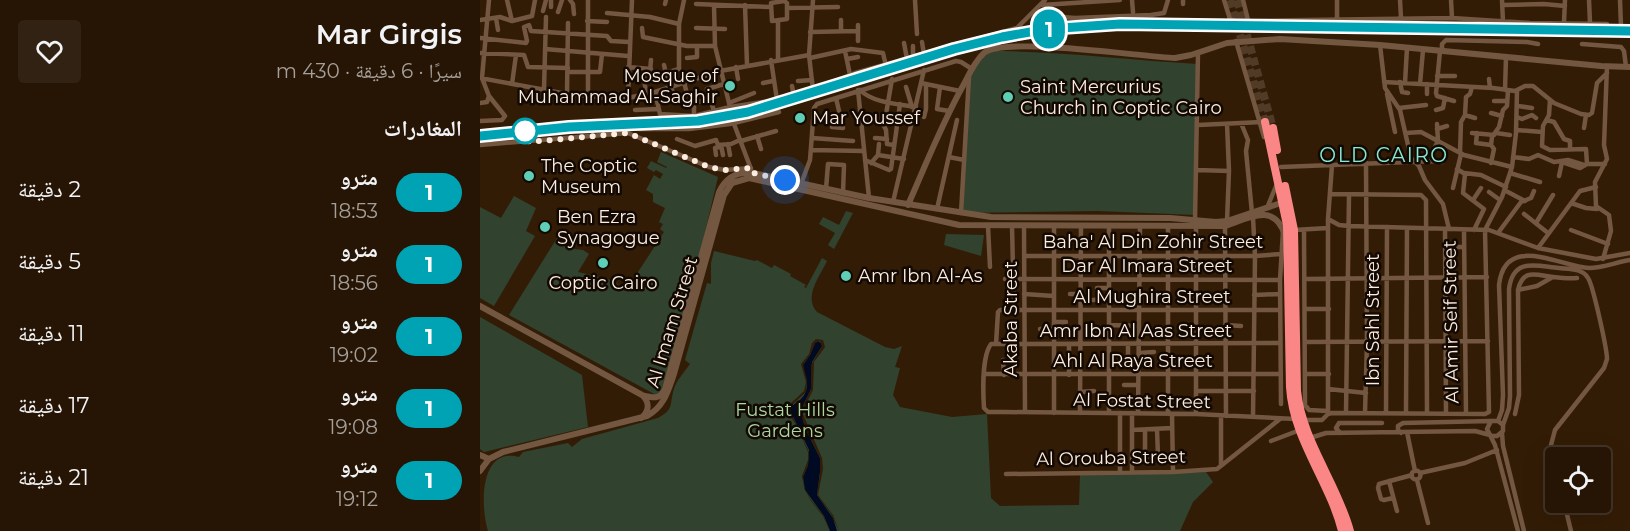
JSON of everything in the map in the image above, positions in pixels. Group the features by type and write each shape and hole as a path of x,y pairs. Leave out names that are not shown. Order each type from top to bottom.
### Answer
{"highway":[{"path":"1263,122 1286,202 1300,430 1334,506 1342,531"},
{"path":"1273,128 1277,168"},
{"path":"1289,227 1291,394 1299,419 1339,500 1350,531"}],"main road":[{"path":"908,205 945,118 970,72 984,53 989,51 1026,46 1175,58 1236,41 1280,39 1380,45 1506,57 1607,70 1628,67"},
{"path":"752,173 843,193 853,199 868,198 958,213 1001,217 1170,218 1196,223"},
{"path":"752,173 954,224 988,226 1226,224 1286,202"},
{"name":"Al Imam Street","path":"489,459 503,452 640,418 655,412 674,374 727,187 734,181 752,173"},
{"path":"954,224 958,213"},
{"path":"1253,215 1272,216 1289,227"},
{"path":"480,306 642,396 648,406 647,412 640,418"},
{"name":"Al Imam Street","path":"642,396 661,399"},
{"path":"480,455 489,459 480,471"}],"street":[{"path":"480,122 505,118 505,114 489,96 481,78 482,38 489,0"},
{"path":"507,0 512,21"},
{"path":"480,20 501,17 512,21 532,16 535,0"},
{"path":"544,89 546,0"},
{"path":"551,0 551,7"},
{"path":"558,12 562,0"},
{"path":"570,0 574,14"},
{"path":"588,0 588,96"},
{"path":"628,98 628,56 633,0"},
{"path":"664,65 667,76 679,69 677,43 684,0"},
{"path":"813,0 809,56 813,90"},
{"path":"915,0 916,34"},
{"path":"730,105 794,97 850,75 1017,28 1045,0"},
{"path":"1041,6 1120,0"},
{"path":"1132,0 1133,12"},
{"path":"1050,16 1075,18 1151,15 1164,13 1168,0"},
{"path":"1224,0 1230,20 1452,18 1503,22 1607,24"},
{"path":"1243,0 1248,20"},
{"path":"1337,0 1337,19"},
{"path":"1400,0 1401,18"},
{"path":"1451,0 1452,18"},
{"path":"1564,22 1565,0"},
{"path":"1589,0 1590,23"},
{"path":"1620,0 1621,27"},
{"path":"785,2 787,20 771,20 771,7 772,3 785,2"},
{"path":"1503,22 1503,3 1544,2 1565,6"},
{"path":"696,4 771,7"},
{"path":"714,5 715,46 730,105"},
{"path":"745,5 747,65"},
{"path":"787,8 838,8"},
{"path":"607,13 631,14 679,24"},
{"path":"496,18 498,30"},
{"path":"841,20 841,31"},
{"path":"587,21 607,22"},
{"path":"778,21 778,59"},
{"path":"567,94 568,23"},
{"path":"482,38 526,43 524,27 529,26 531,31 608,36 612,41 629,42"},
{"path":"642,28 643,37 697,47 715,46"},
{"path":"696,28 725,29"},
{"path":"810,32 858,28 858,41"},
{"path":"1454,101 1436,95 1438,65 1443,42 1446,40 1538,44"},
{"path":"1198,125 1263,122 1236,41"},
{"path":"922,42 924,54"},
{"path":"904,44 907,59"},
{"path":"1582,44 1621,47 1624,49 1628,67"},
{"path":"1380,45 1384,82 1395,132 1387,129"},
{"path":"913,46 914,57"},
{"path":"687,58 697,57 697,47"},
{"path":"1407,48 1402,92 1408,93"},
{"path":"545,49 628,56"},
{"path":"481,78 567,94 614,99 646,94 720,71 778,59 861,49 883,53 886,66"},
{"path":"1419,84 1423,50"},
{"path":"845,51 850,75"},
{"path":"482,53 526,56 527,67 587,72 600,72 602,54"},
{"path":"1196,414 1198,53"},
{"path":"512,84 516,55"},
{"path":"847,59 858,57"},
{"path":"1491,163 1495,134 1507,101 1506,57"},
{"path":"628,68 650,71 651,60"},
{"path":"771,60 777,100"},
{"path":"801,184 811,150 814,108 818,104 892,79 959,61 970,72 958,213"},
{"path":"602,65 611,66"},
{"path":"1438,65 1445,66"},
{"path":"736,67 738,79"},
{"path":"924,70 926,109 924,117"},
{"path":"1584,128 1597,83 1607,70"},
{"path":"1598,209 1595,204 1595,182 1606,162 1604,145 1607,70"},
{"path":"1437,76 1455,76"},
{"path":"645,77 646,94"},
{"path":"892,79 884,126 887,144 894,145"},
{"path":"1490,79 1490,88"},
{"path":"798,81 812,80"},
{"path":"763,83 773,81"},
{"path":"684,82 687,94"},
{"path":"1384,82 1517,91 1525,86 1533,86 1550,100 1575,112 1605,114"},
{"path":"924,83 960,91"},
{"path":"893,202 914,107 924,83"},
{"path":"714,111 708,88 724,84"},
{"path":"1427,84 1427,94"},
{"path":"671,86 675,100"},
{"path":"792,86 794,97"},
{"path":"906,87 914,107"},
{"path":"940,87 937,108 949,111"},
{"path":"1453,188 1461,153 1461,122 1465,115 1466,97 1470,94 1472,87"},
{"path":"859,90 867,95 914,107"},
{"path":"859,90 868,198"},
{"path":"1305,342 1488,341 1485,230 1506,189 1512,167 1518,106 1517,91"},
{"path":"654,92 660,111"},
{"path":"1387,92 1399,108 1411,158 1419,166 1425,180 1443,204 1447,229 1445,247 1446,413"},
{"path":"635,110 694,116 730,105 754,93"},
{"path":"480,103 487,102 489,96"},
{"path":"832,127 843,128 836,98"},
{"path":"1436,110 1443,108 1445,98"},
{"path":"694,116 694,103 710,99"},
{"path":"1550,100 1547,120 1543,126 1542,146 1550,150 1586,149 1586,165"},
{"path":"1494,101 1507,101"},
{"path":"865,160 891,169 900,104"},
{"path":"1399,108 1426,105"},
{"path":"1518,106 1532,108"},
{"path":"639,129 689,129 734,124 779,112"},
{"path":"1491,113 1502,116"},
{"path":"1465,115 1475,118"},
{"path":"1517,117 1522,119 1532,115 1536,117"},
{"path":"945,118 966,121"},
{"path":"938,209 957,120"},
{"path":"1547,120 1554,123 1564,139 1569,141 1570,148"},
{"path":"1598,126 1605,121"},
{"path":"1241,123 1248,140 1246,151 1255,256 1253,417"},
{"path":"480,145 628,133 709,167 752,173 734,124"},
{"path":"1219,467 1226,392 1225,256 1229,171 1227,124"},
{"path":"1535,124 1535,131"},
{"path":"1433,151 1438,141 1437,126 1447,126"},
{"path":"1487,127 1487,134"},
{"path":"1516,130 1543,134"},
{"path":"716,155 715,148 720,145 776,131"},
{"path":"1406,133 1421,132 1461,153 1512,167"},
{"path":"1494,148 1476,143 1474,133 1510,135"},
{"path":"757,136 761,149"},
{"path":"812,138 853,141"},
{"path":"875,138 887,139"},
{"path":"677,139 695,146 716,140 723,155"},
{"path":"728,144 730,155"},
{"path":"871,163 878,155 879,144"},
{"path":"811,150 864,151"},
{"path":"878,155 904,159"},
{"path":"1513,157 1530,159 1538,155 1554,162 1580,168 1606,162"},
{"path":"949,157 964,160"},
{"path":"1473,173 1477,159"},
{"path":"1267,208 1275,188 1277,168 1442,162"},
{"path":"1559,176 1563,163"},
{"path":"1365,413 1366,164"},
{"path":"826,189 828,165 845,166 843,193"},
{"path":"1304,230 1306,408 1328,413 1328,219 1332,165"},
{"path":"1457,169 1464,173 1473,173 1525,201"},
{"path":"1197,171 1229,171"},
{"path":"1464,173 1466,177 1462,191 1484,209 1474,230"},
{"path":"1510,173 1540,182"},
{"path":"1538,248 1582,190 1596,187"},
{"path":"1473,200 1480,188"},
{"path":"1498,232 1516,208 1531,198 1534,191"},
{"path":"1489,192 1500,200"},
{"path":"1331,194 1423,196 1426,200 1427,413"},
{"path":"1346,413 1349,195"},
{"path":"1536,223 1553,195"},
{"path":"1571,203 1598,209 1607,213 1610,218 1611,227 1603,259"},
{"path":"1524,214 1548,233"},
{"path":"1328,219 1339,225 1349,226 1485,230 1498,232 1538,248 1596,259 1630,253"},
{"path":"1054,225 1054,413"},
{"path":"1080,413 1081,225"},
{"path":"1109,225 1109,413"},
{"path":"1132,472 1132,430 1138,399 1140,225"},
{"path":"1168,225 1168,375 1173,428 1173,472"},
{"path":"988,226 990,267"},
{"path":"985,374 987,354 994,344 998,312 1014,310 1012,226"},
{"name":"Akaba Street","path":"1024,226 1025,412"},
{"path":"1281,404 1281,254 1289,227 1304,230 1328,228"},
{"name":"Ibn Sahl Street","path":"1386,227 1386,413"},
{"path":"1406,413 1407,228"},
{"name":"Al Amir Seif Street","path":"1464,230 1466,414"},
{"path":"1571,230 1608,244"},
{"path":"1445,247 1464,247"},
{"name":"Baha' Al Din Zohir Street","path":"1024,256 1281,254"},
{"path":"1518,531 1497,450 1487,426 1495,421 1502,410 1499,281 1507,265 1518,257 1536,256 1580,268 1590,280 1607,359 1604,368 1555,430 1551,447"},
{"path":"1524,531 1502,443 1503,425 1509,402 1509,284 1519,269 1526,265 1591,268 1630,260"},
{"path":"1515,414 1519,395 1518,290 1522,279 1530,274 1577,278"},
{"path":"1305,279 1486,277"},
{"path":"1518,290 1537,286 1551,277"},
{"name":"Dar Al Imara Street","path":"1005,279 1280,280"},
{"path":"1097,288 1109,288"},
{"path":"1024,294 1054,296"},
{"path":"1070,294 1081,294"},
{"path":"1253,295 1280,294"},
{"path":"1499,298 1504,301 1509,298"},
{"path":"1093,300 1109,299"},
{"path":"1500,309 1504,307 1509,309"},
{"path":"1305,309 1329,309"},
{"name":"Al Mughira Street","path":"1014,310 1280,310"},
{"path":"1054,322 1066,322"},
{"path":"1109,325 1139,326"},
{"path":"1226,326 1241,326"},
{"path":"1040,329 1054,329"},
{"path":"1510,330 1518,330"},
{"name":"Al Fostat Street","path":"985,374 983,400 984,408 988,412 1196,414 1322,420 1328,413 1487,414 1490,407 1488,341"},
{"name":"Amr Ibn Al Aas Street","path":"994,344 1280,343"},
{"path":"1128,344 1128,366"},
{"path":"1069,345 1069,375"},
{"path":"1139,352 1154,352"},
{"path":"1003,360 1004,375"},
{"path":"1139,363 1148,363"},
{"name":"Ahl Al Raya Street","path":"985,374 1281,374"},
{"path":"1305,374 1329,374"},
{"path":"1124,385 1138,385"},
{"path":"1328,389 1366,393"},
{"path":"1080,392 1094,391"},
{"path":"1196,391 1254,391"},
{"path":"1109,399 1138,399"},
{"path":"1120,413 1120,472"},
{"path":"1219,467 1280,419"},
{"path":"1428,523 1417,480 1420,478 1416,473 1404,433 1398,428 1403,423 1495,421 1503,425"},
{"path":"1341,433 1336,429 1339,423 1382,423"},
{"path":"1132,430 1173,428"},
{"path":"1157,429 1158,456"},
{"path":"1145,430 1145,457"},
{"path":"1272,441 1300,430"},
{"path":"1310,438 1324,433 1475,431 1497,436 1502,433"},
{"path":"1393,498 1384,500 1380,498 1378,485 1416,473 1465,463 1497,450"},
{"path":"1132,457 1173,456"},
{"name":"Al Orouba Street","path":"1006,474 1173,472 1219,467"},
{"path":"1389,481 1397,511"},
{"path":"1567,513 1571,531"},
{"path":"1516,523 1522,522"}],"green space":[{"path":"989,51 1067,54 1198,64 1196,215 1097,211 960,213 969,75"},
{"path":"661,152 718,177 692,288 661,392 656,395 509,315 557,238 589,254 578,272 608,279 627,289 664,232 660,229 663,224 659,222 665,208 653,202 653,194 646,190 654,175 660,179 663,174 647,168 651,161 667,167 657,162"},
{"path":"514,196 536,208 526,231 535,236 494,306 480,298 480,207 501,218"},
{"path":"846,211 853,213 834,249 828,245 835,233 819,224 823,217 839,225"},
{"path":"946,234 984,235 981,256 944,245"},
{"name":"Fustat Hills Gardens","path":"714,251 757,260 772,268 774,265 791,274 790,276 806,285 804,287 806,288 822,258 827,261 814,286 813,306 817,312 885,347 894,349 902,346 895,367 900,368 893,395 900,407 952,417 987,414 991,498 1000,506 1079,505 1080,475 1206,472 1213,482 1193,502 1180,531 488,531 485,520 484,493 490,469 497,460 506,456 519,457 523,452 568,443 572,447 582,439 658,418 667,412 671,406 675,386 690,364 685,360 707,283 711,284 711,263"},
{"path":"480,317 582,375 588,427 484,452 480,449"}],"water":[{"path":"818,341 822,346 812,362 811,389 801,410 805,428 820,458 817,495 833,518 837,531 830,531 824,516 805,490 803,477 808,465 809,450 790,410 806,391 803,365"}],"pier":[{"path":"816,339 823,340 825,347 814,362 813,390 803,414 822,458 823,469 818,495 833,515 839,531 831,514 817,495 820,458 805,428 801,414 811,389 811,365 822,346 820,341 815,343 803,365 807,380 806,392 792,405 790,410 809,452 808,465 803,477 804,487 824,516 830,531 823,516 811,501 804,488 802,476 808,460 808,452 797,426 788,413 790,404 804,391 806,382 801,364"}],"tunnel":[{"path":"1230,0 1265,122"},
{"path":"1237,0 1273,128"}],"railway":[{"path":"480,136 569,127 698,121 748,112 954,49 1047,29 1120,24 1630,31"}],"metro line":[{"name":"1","path":"480,136 569,127 698,121 748,112 954,49 1047,29 1120,24 1630,31"}],"place":[{"name":"Mosque of Muhammad Al-Saghir","path":"730,86"},
{"name":"Saint Mercurius Church in Coptic Cairo","path":"1008,97"},
{"name":"Mar Youssef","path":"800,118"},
{"name":"The Coptic Museum","path":"529,176"},
{"name":"Ben Ezra Synagogue","path":"545,227"},
{"name":"Coptic Cairo","path":"603,263"},
{"name":"Amr Ibn Al-As","path":"846,276"}],"district":[{"name":"OLD CAIRO","path":"1384,155"}],"route":[{"path":"525,131 529,142 628,133 719,170 751,168 753,173 785,180"}]}
